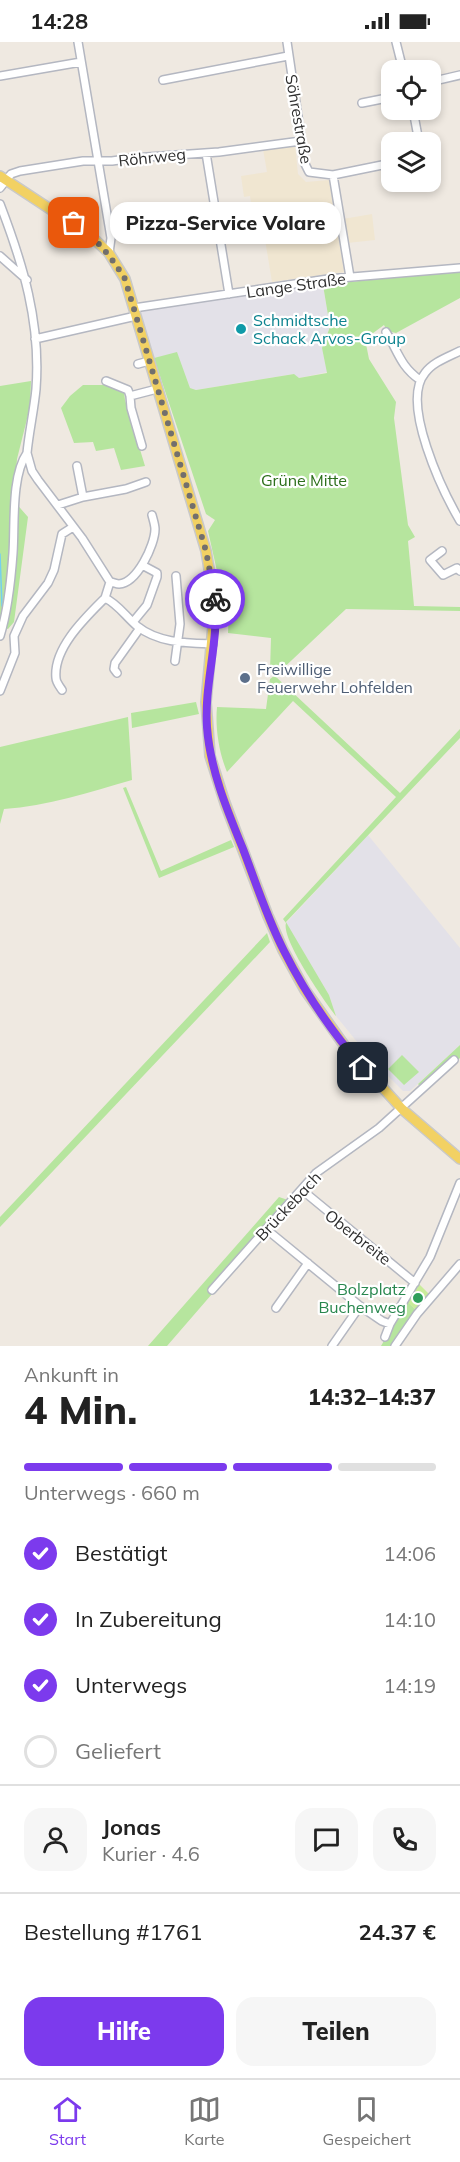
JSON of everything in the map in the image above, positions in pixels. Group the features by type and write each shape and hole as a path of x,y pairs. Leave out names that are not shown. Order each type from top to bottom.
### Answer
{"main road":[{"path":"2,181 74,223 91,236 109,253 125,279 209,566 215,604 206,702 210,756 268,916 283,950 305,990 333,1031 363,1068 402,1109 460,1159"}],"street":[{"path":"78,42 111,238 109,253"},
{"name":"Söhrestraße","path":"287,42 305,164 309,172 333,175"},
{"path":"396,42 400,60"},
{"path":"163,80 288,56"},
{"path":"0,76 81,62"},
{"path":"441,79 460,75"},
{"path":"362,104 381,100"},
{"name":"Röhrweg","path":"2,181 20,171 82,161 206,153 301,141"},
{"path":"206,153 229,294"},
{"path":"350,277 333,175 381,165"},
{"path":"0,204 27,280 34,339 36,390 27,453 32,471 110,582 120,584 126,581 142,565 154,537 155,528 152,515"},
{"path":"0,256 27,280"},
{"name":"Lange Straße","path":"34,339 135,312 229,294 350,277 460,268"},
{"path":"386,332 402,363 420,380"},
{"path":"460,351 435,363 420,380 418,406 422,431 441,485 460,521"},
{"path":"138,364 149,361"},
{"path":"106,381 128,390 130,408 142,446"},
{"path":"130,396 157,389"},
{"path":"0,636 5,620 13,556 16,490 22,461 27,453"},
{"path":"77,466 83,497"},
{"path":"58,505 146,482"},
{"path":"0,690 15,653 14,636 23,616 48,583 54,570 62,534 73,527"},
{"path":"442,551 430,560 443,576 453,569 457,568 460,571"},
{"path":"133,622 147,605 157,577 157,573 142,565"},
{"path":"175,661 178,642 179,597 176,576"},
{"path":"62,690 56,679 57,666 67,640 105,598 110,582"},
{"path":"105,598 112,601 140,628 165,640 213,644"},
{"path":"117,674 114,669 115,663 140,628"},
{"name":"Brückebach","path":"212,1290 316,1173 357,1145 402,1109 454,1060"},
{"path":"385,1337 390,1324 430,1257 460,1183"},
{"name":"Oberbreite","path":"302,1190 415,1283"},
{"path":"267,1229 360,1306 390,1324"},
{"path":"276,1308 308,1263"},
{"path":"395,1346 417,1314 460,1264"},
{"path":"332,1346 360,1306"}],"shaded area":[{"path":"295,145 298,174 306,182 329,180 344,272 272,282 261,215 253,216 250,196 244,197 241,176 267,172 263,149"},
{"path":"372,214 375,240 347,243 343,219"},
{"path":"323,285 330,327 322,348 327,372 299,378 293,374 196,390 190,388 177,353 154,358 140,311 265,291"},
{"path":"368,835 460,948 460,1045 410,1091 403,1091 371,1059 336,1016 329,995 286,923"}],"green space":[{"name":"Grüne Mitte","path":"460,270 460,298 396,333 387,331 384,325 365,339 369,359 396,402 394,418 408,525 415,537 408,541 414,606 460,607 460,611 346,609 275,676 400,793 460,729 460,738 286,922 329,995 336,1016 297,956 283,919 396,797 293,701 227,772 218,740 217,707 266,709 270,679 274,676 270,671 271,638 228,633 231,604 223,598 208,531 215,520 206,514 154,358 177,352 190,388 196,390 294,374 299,378 327,373 322,348 330,327 323,285"},
{"path":"31,381 30,407 17,459 14,501 28,517 14,622 8,629 0,626 0,386"},
{"path":"83,385 108,385 124,392 145,466 121,470 114,448 96,451 93,442 74,443 61,408"},
{"path":"196,702 199,714 132,728 131,713"},
{"path":"128,717 132,780 52,802 4,809 0,824 0,747"},
{"path":"126,787 161,871 231,840 234,847 159,878 123,788"},
{"path":"267,933 270,942 0,1227 0,1217"},
{"path":"460,1045 460,1058 424,1091 418,1084"},
{"path":"402,1055 419,1072 404,1085 388,1069"},
{"path":"279,1197 288,1200 208,1289 212,1294 167,1346 148,1346"},
{"name":"Bolzplatz Buchenweg","path":"419,1284 429,1294 416,1310 407,1302"},
{"path":"407,1301 416,1310 393,1346 381,1346"}],"waterway":[{"path":"0,554 2,606"}],"way so far":[{"path":"74,223 109,253 125,279 206,551 215,599"}],"place":[{"name":"Pizza-Service Volare","path":"74,223"},
{"name":"Schmidtsche Schack Arvos-Group","path":"241,329"},
{"name":"Freiwillige Feuerwehr Lohfelden","path":"245,678"},
{"name":"Bolzplatz Buchenweg","path":"418,1298"}],"route":[{"path":"215,599 213,644 206,702 210,756 225,803 283,950 322,1016 363,1068"}]}
